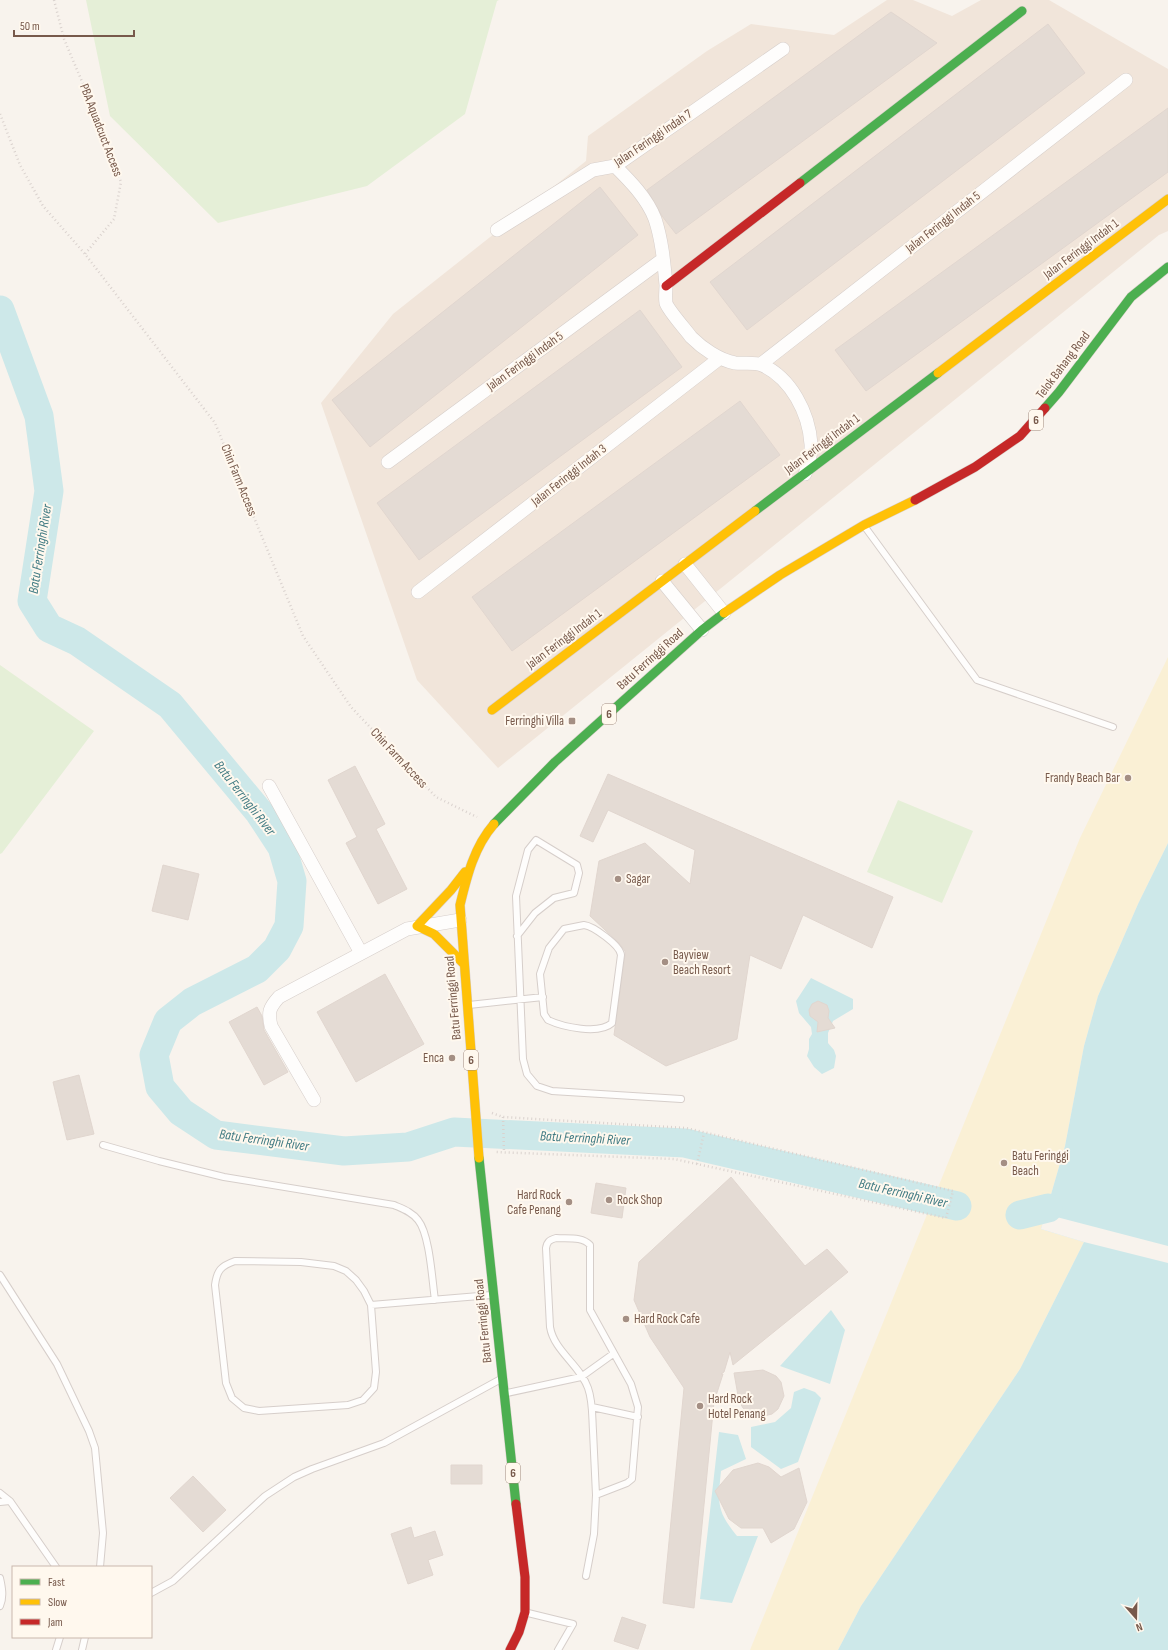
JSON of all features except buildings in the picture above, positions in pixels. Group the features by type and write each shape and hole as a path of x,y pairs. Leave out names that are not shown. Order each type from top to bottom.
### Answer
{"main road":[{"path":"666,286 1022,11"},
{"name":"Jalan Feringgi Indah 1","path":"492,710 1168,200"},
{"name":"Telok Bahang Road","path":"864,525 954,480 1020,436 1059,392 1131,297 1168,267"},
{"name":"Batu Ferringgi Road","path":"510,1650 519,1632 525,1612 525,1577 478,1151 463,963 460,905 471,863 478,846 493,825 555,762 702,630 724,613 780,575 864,525"},
{"path":"463,963 434,934 417,926 451,890 471,863"}],"street":[{"name":"Jalan Feringgi Indah 7","path":"498,230 593,170 615,166 783,49"},
{"name":"Jalan Feringgi Indah 5","path":"761,364 1126,80"},
{"path":"615,166 638,189 654,217 661,239 662,260 666,286 666,304 677,320 693,338 720,358 734,363 761,364 777,374 791,387 806,418 811,444 811,455 805,474"},
{"name":"Jalan Feringgi Indah 5","path":"388,462 662,260"},
{"name":"Jalan Feringgi Indah 3","path":"418,592 720,358"},
{"path":"685,564 724,613"},
{"path":"662,581 702,630"},
{"path":"269,786 361,953"},
{"path":"314,1100 271,1026 269,1016 272,1005 279,998 407,929 417,926 460,920"}],"lane":[{"path":"864,525 976,680 1112,727"},
{"path":"517,936 535,913 554,898 574,893 579,873 577,865 536,840 528,850 516,896 517,936 523,1059 527,1074 537,1086 552,1090 682,1099"},
{"path":"584,925 589,926 620,948 621,955 613,1019 609,1025 589,1030 552,1022 548,1020 544,1014 543,996 540,974 549,948 564,929 584,925"},
{"path":"467,1006 543,996"},
{"path":"103,1145 224,1177 394,1205 407,1210 418,1219 425,1237 435,1300"},
{"path":"586,1576 594,1534 596,1495 592,1407 588,1388 551,1334 546,1248 547,1243 551,1239 582,1240 586,1241 590,1245 590,1310 635,1394 638,1417 632,1479 627,1483 596,1495"},
{"path":"235,1261 301,1262 334,1266 346,1271 356,1280 371,1304 376,1372 374,1388 363,1400 348,1405 259,1411 244,1408 232,1398 226,1384 215,1285 217,1273 224,1265 235,1261"},
{"path":"0,1275 57,1364 89,1431 95,1448 103,1533 100,1566"},
{"path":"371,1304 493,1295"},
{"path":"504,1394 581,1377 613,1354"},
{"path":"152,1592 173,1581 265,1496 294,1477 312,1468 384,1443 502,1378"},
{"path":"592,1407 638,1417"},
{"path":"0,1493 10,1501 55,1566"},
{"path":"0,1502 10,1501"},
{"path":"0,1578 2,1587 2,1601 0,1606"},
{"path":"525,1612 573,1624 558,1650"},
{"path":"56,1650 60,1638"},
{"path":"82,1650 85,1638"}],"path":[{"name":"PBA Aquadcuct Access","path":"54,0 64,39 121,182 114,219 85,254"},
{"name":"Chin Farm Access","path":"0,114 20,165 43,206 85,254 215,423 303,636 351,707 436,797 493,825"},
{"path":"475,1114 493,1113 503,1117 686,1128 953,1191 946,1218 674,1159 478,1151"},
{"path":"503,1117 504,1152"},
{"path":"697,1164 704,1133"}],"shaded area":[{"path":"887,0 913,0 952,16 981,0 1049,0 1168,69 1168,231 1159,235 498,768 417,680 321,403 393,314 586,161 588,136 707,51 751,24 834,35"}],"green space":[{"path":"86,0 499,0 497,1 465,114 367,186 218,223 110,116"},
{"path":"0,665 94,731 0,854"},
{"path":"898,800 973,831 942,903 867,872"}],"sand":[{"name":"Batu Feringgi Beach","path":"1168,657 1168,843 1138,904 1098,996 1084,1046 1065,1146 1041,1229 1084,1242 1020,1369 861,1606 838,1650 750,1650 1080,838"}],"water":[{"path":"1168,843 1168,1650 838,1650 861,1606 1020,1369 1084,1242 1041,1229 1065,1146 1084,1046 1098,996 1138,904"},
{"path":"811,978 853,999 853,1009 833,1021 828,1033 828,1043 834,1050 836,1056 834,1068 822,1074 814,1067 807,1056 809,1039 812,1034 811,1027 799,1013 796,1001"},
{"path":"831,1310 845,1330 830,1384 780,1366"},
{"path":"804,1388 815,1392 821,1398 798,1462 781,1469 751,1447 751,1427 775,1422 791,1408 794,1392"},
{"path":"719,1432 738,1435 746,1459 721,1471 719,1499 722,1512 737,1536 758,1536 732,1603 700,1599"}],"pier":[{"path":"1045,1214 1168,1246 1168,1263 1084,1242 1041,1229"}],"waterway":[{"name":"Batu Ferringhi River","path":"0,310 39,416 49,491 32,601 49,628 77,641 170,705 259,812 282,847 292,881 289,926 277,949 257,969 192,1002 168,1021 154,1055 160,1087 181,1112 216,1135 344,1151 408,1147 454,1132 685,1143 957,1206"},
{"name":"Batu Ferringhi River","path":"1020,1215 1048,1208"}],"traffic: fast":[{"path":"800,183 1022,11"},
{"path":"1045,408 1059,392 1131,297 1168,267"},
{"path":"755,511 938,373"},
{"path":"494,824 555,762 702,630 724,613"},
{"path":"479,1158 516,1504"}],"traffic: slow":[{"path":"938,373 1168,199"},
{"path":"724,613 780,575 864,525 915,500"},
{"path":"492,710 755,511"},
{"path":"479,1158 460,905 476,852 481,842 494,824"},
{"path":"463,963 434,934 417,926 451,890 465,872"}],"traffic: jam":[{"path":"666,286 800,183"},
{"path":"915,500 975,467 1020,436 1045,408"},
{"path":"510,1650 519,1632 525,1612 525,1577 516,1504"}],"place":[{"name":"Ferringhi Villa","path":"572,721"},
{"name":"Frandy Beach Bar","path":"1128,778"},
{"name":"Sagar","path":"618,879"},
{"name":"Bayview Beach Resort","path":"665,962"},
{"name":"Enca","path":"452,1058"},
{"name":"Batu Feringgi Beach","path":"1004,1163"},
{"name":"Rock Shop","path":"609,1200"},
{"name":"Hard Rock Cafe Penang","path":"569,1202"},
{"name":"Hard Rock Cafe","path":"626,1319"},
{"name":"Hard Rock Hotel Penang","path":"700,1406"}]}
